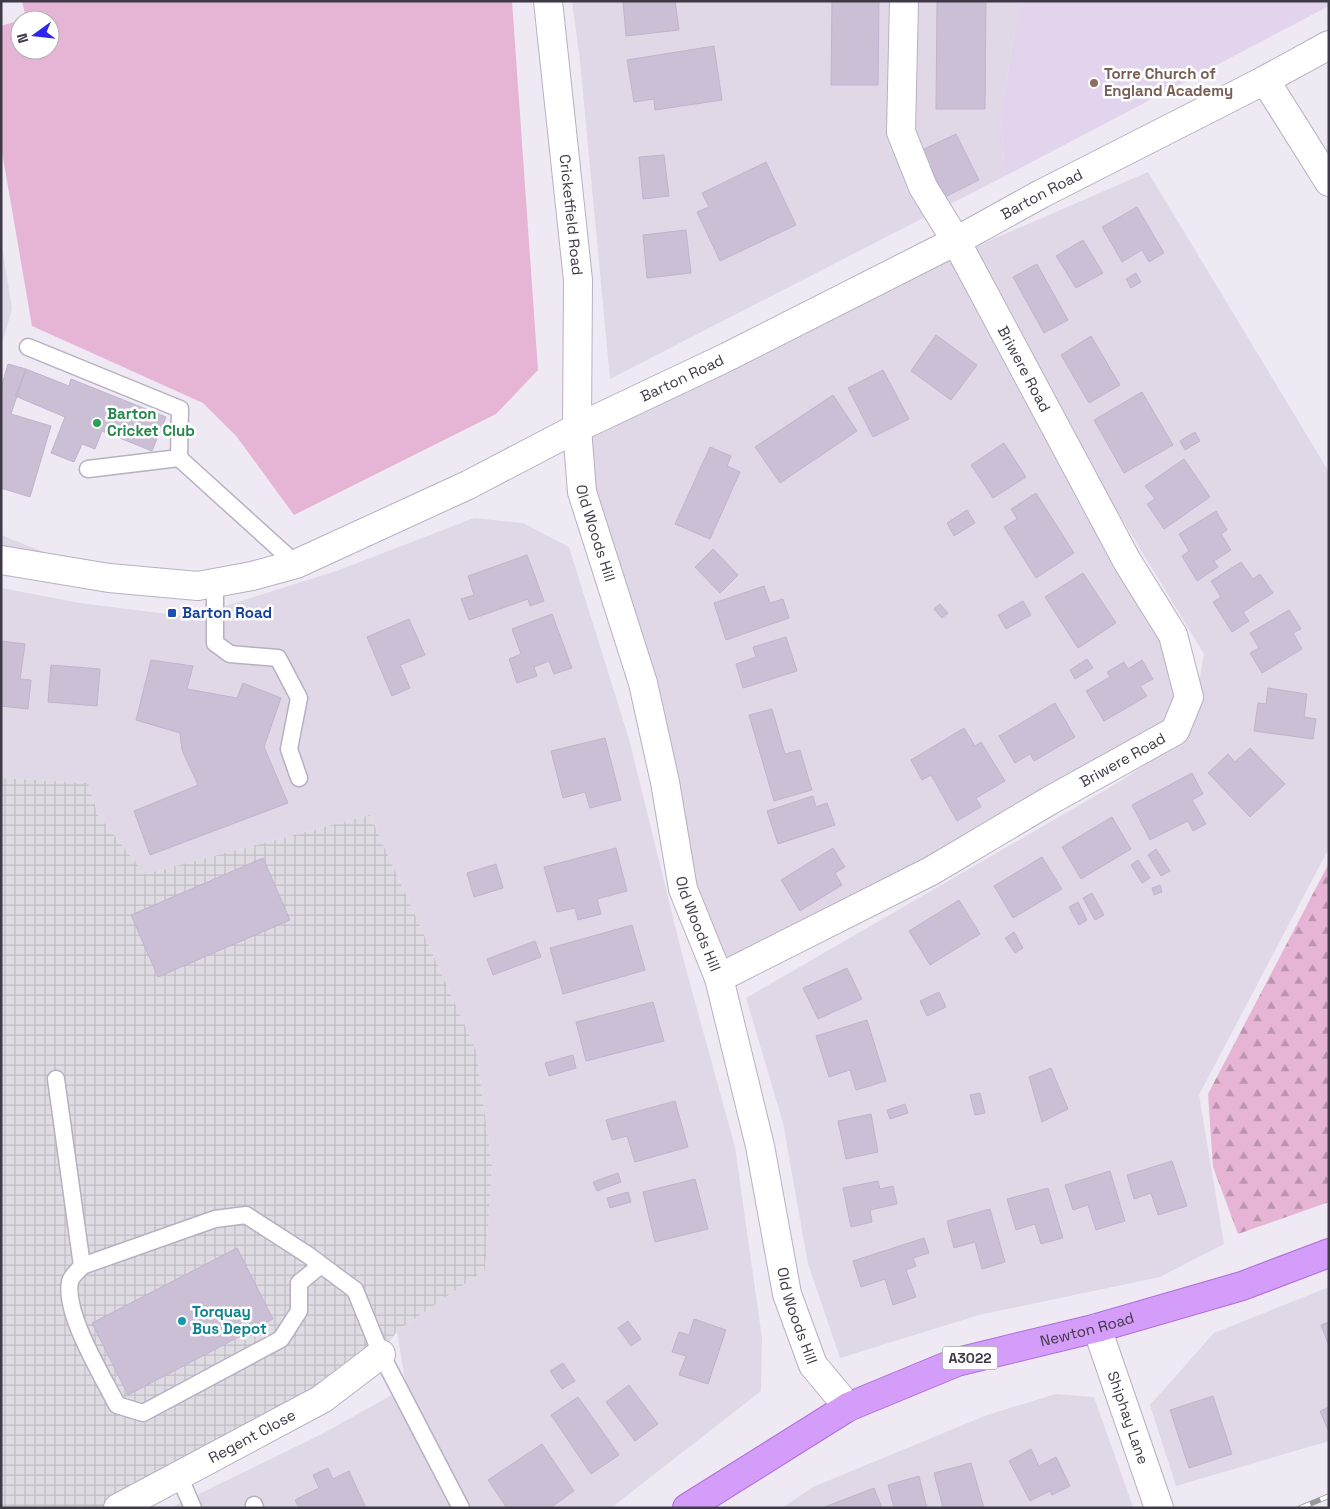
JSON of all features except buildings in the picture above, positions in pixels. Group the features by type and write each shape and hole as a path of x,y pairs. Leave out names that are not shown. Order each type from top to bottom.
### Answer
{"main road":[{"name":"Newton Road","path":"848,1407 957,1362 1097,1328 1242,1286 1329,1253"},
{"name":"A3022","path":"687,1508 848,1407"}],"street":[{"name":"Cricketfield Road","path":"548,1 578,280 577,428"},
{"name":"Briwere Road","path":"718,978 931,871 1049,801 1175,731 1189,696 1173,635 1117,543 956,241 923,187 901,132 904,1"},
{"name":"Barton Road","path":"1,560 109,578 198,586 296,564 468,485 577,428 727,357 956,241 1041,194 1329,45"},
{"path":"1264,80 1329,182"},
{"name":"Old Woods Hill","path":"577,428 582,492 642,683 665,782 683,889 718,978 760,1146 787,1294 813,1365 848,1407"},
{"name":"Shiphay Lane","path":"1097,1328 1158,1502"},
{"name":"Regent Close","path":"118,1508 322,1399 381,1354"}],"lane":[{"path":"28,347 180,409 179,458 296,564"},
{"path":"88,469 179,458"},
{"path":"215,583 216,643 230,654 278,658 299,698 289,749 299,778"},
{"path":"56,1080 82,1266"},
{"path":"321,1265 299,1283 300,1311 280,1339 143,1413 117,1405 86,1345 69,1300 70,1279 82,1266 215,1219 246,1215 321,1265 355,1290 381,1354 461,1508"},
{"path":"179,1476 193,1508"}],"shaded area":[{"path":"572,1 1024,1 1015,28 1001,117 1005,176 610,379 580,61"},
{"name":"Torre Church of England Academy","path":"1024,1 1329,1 1329,6 1005,176 1001,117 1015,28"},
{"path":"1148,172 1329,472 1329,848 1199,1095 1224,1244 1160,1277 979,1315 840,1358 808,1264 783,1123 746,998 1114,785 1180,743 1198,704 1204,654 1094,473 975,247"},
{"path":"1,240 12,309 1,347"},
{"path":"956,241 1179,653 1175,731 719,978 577,428"},
{"path":"474,518 523,523 569,547 629,739 683,958 735,1147 762,1338 761,1391 611,1508 170,1508 322,1434 406,1387 397,1331 485,1270 492,1167 476,1050 370,815 145,874 98,815 88,783 1,778 1,588 80,603 191,617 339,570"},
{"path":"1,535 109,578 1,560"},
{"path":"1,778 88,783 98,815 145,874 370,815 476,1050 492,1167 485,1270 397,1331 381,1354 118,1508 1,1508"},
{"path":"1329,1287 1329,1441 1176,1486 1150,1405 1214,1333"},
{"path":"1056,1394 1094,1397 1133,1507 782,1508 813,1487 987,1415"}],"green space":[{"path":"22,1 512,1 538,370 496,414 294,515 237,437 203,403 32,326 1,146 1,26 10,23 10,60 60,60 60,10 24,10"},
{"path":"1329,863 1329,1202 1238,1234 1213,1167 1208,1094"}],"railway":[{"path":"1300,1508 1329,1496"}],"place":[{"name":"Torre Church of England Academy","path":"1094,83"},
{"name":"Barton Cricket Club","path":"97,423"},
{"name":"Barton Road","path":"172,613"},
{"name":"Torquay Bus Depot","path":"182,1321"}]}
